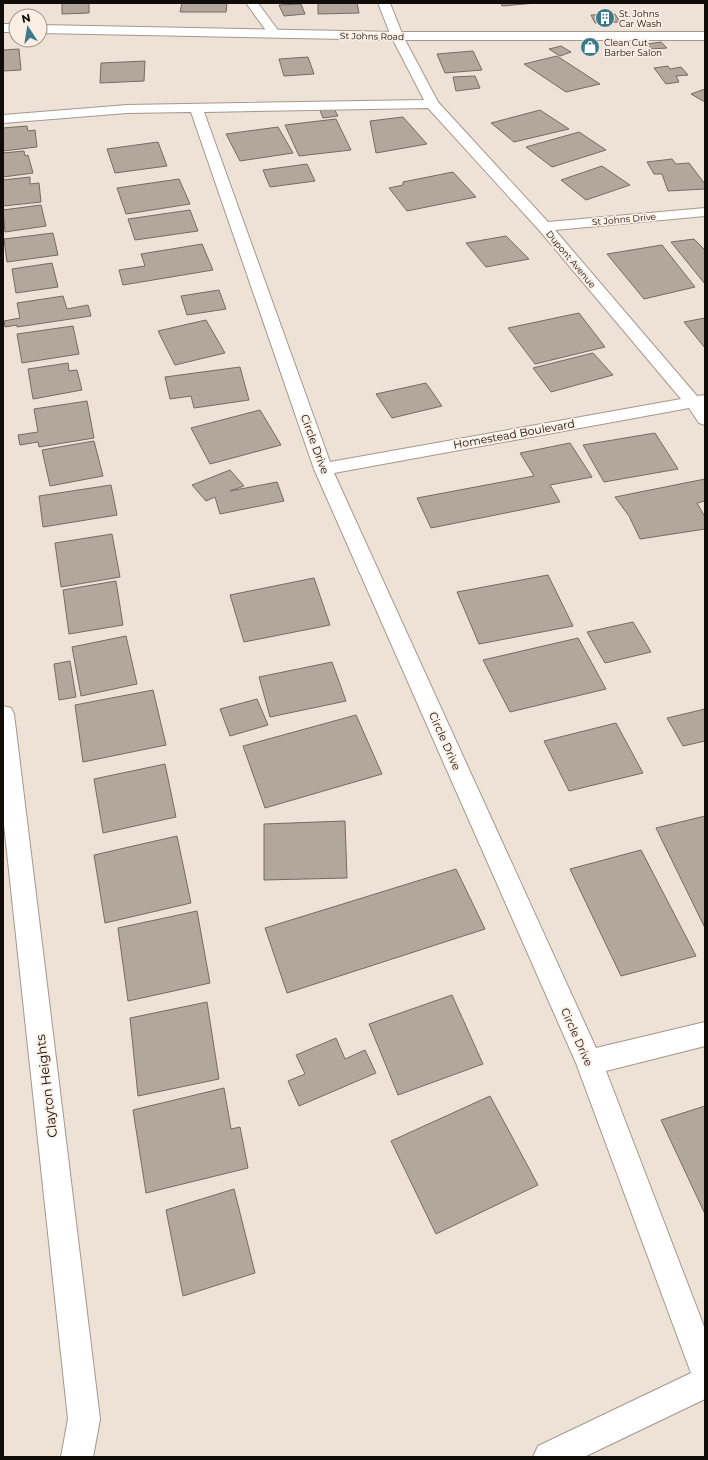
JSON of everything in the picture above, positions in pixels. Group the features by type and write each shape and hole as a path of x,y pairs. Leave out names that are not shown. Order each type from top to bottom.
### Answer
{"street":[{"path":"252,3 274,33"},
{"name":"Dupont Avenue","path":"384,3 397,36 432,104 699,401 705,419"},
{"name":"St Johns Road","path":"48,29 397,36 705,36"},
{"path":"3,120 127,109 432,104"},
{"name":"Circle Drive","path":"196,108 323,469 589,1062 705,1370"},
{"name":"St Johns Drive","path":"544,227 705,212"},
{"name":"Homestead Boulevard","path":"323,469 699,401"},
{"name":"Clayton Heights","path":"3,714 84,1419 77,1457"},
{"path":"589,1062 705,1034"},
{"path":"549,1457 705,1383"}],"building":[{"path":"62,3 89,3 89,13 62,14"},
{"path":"182,3 227,3 226,12 180,12"},
{"path":"318,3 357,3 359,13 318,14"},
{"path":"501,3 536,3 502,6"},
{"path":"301,4 305,14 284,16 279,5"},
{"name":"St. Johns Car Wash","path":"615,14 620,22 595,23 591,15"},
{"path":"661,42 667,48 651,49 647,44"},
{"name":"Clean Cut Barber Salon","path":"593,44 599,48 587,50 582,46"},
{"path":"561,46 571,52 560,56 549,49"},
{"path":"19,49 21,70 3,71 3,50"},
{"path":"473,51 482,70 445,73 437,54"},
{"path":"557,56 600,84 566,92 524,64"},
{"path":"308,57 314,74 284,76 279,59"},
{"path":"145,61 144,81 100,83 101,63"},
{"path":"668,66 670,69 681,67 688,75 676,76 679,82 666,84 654,68"},
{"path":"475,76 480,88 456,91 453,77"},
{"path":"705,89 705,101 691,94"},
{"path":"333,107 338,116 323,118 319,108"},
{"path":"540,110 569,129 514,142 491,123"},
{"path":"403,117 427,144 376,153 370,121"},
{"path":"336,119 351,150 299,156 285,125"},
{"path":"27,126 28,131 35,130 37,147 3,151 3,128"},
{"path":"278,127 293,153 240,161 226,134"},
{"path":"579,132 606,150 552,167 526,147"},
{"path":"158,142 167,166 115,173 107,149"},
{"path":"24,151 25,156 28,155 33,173 3,177 3,153"},
{"path":"672,159 676,164 689,163 705,184 705,189 668,191 662,174 654,174 647,162"},
{"path":"307,164 315,181 270,187 263,170"},
{"path":"602,166 630,185 586,200 561,180"},
{"path":"453,172 476,197 407,211 389,188 403,185 403,182"},
{"path":"30,177 30,184 39,183 41,202 3,206 3,180"},
{"path":"179,179 190,204 126,214 117,188"},
{"path":"41,205 46,226 5,232 3,210"},
{"path":"190,210 198,231 135,240 128,219"},
{"path":"53,233 58,255 7,262 4,239"},
{"path":"506,236 529,259 486,267 466,243"},
{"path":"694,239 705,250 705,284 671,242"},
{"path":"202,244 213,270 123,285 119,270 145,266 141,254"},
{"path":"662,245 695,287 644,299 607,254"},
{"path":"52,263 58,287 16,293 12,269"},
{"path":"219,290 226,309 187,315 181,296"},
{"path":"63,296 67,309 88,305 91,316 17,327 17,325 5,327 4,321 20,318 17,303"},
{"path":"579,313 605,347 535,364 508,328"},
{"path":"705,318 705,348 684,322"},
{"path":"206,320 225,353 175,365 158,331"},
{"path":"73,326 79,354 22,363 17,334"},
{"path":"593,353 613,375 551,392 533,368"},
{"path":"68,363 69,371 77,370 82,390 33,399 28,369"},
{"path":"240,367 249,400 194,408 191,396 170,399 165,377"},
{"path":"426,383 442,406 392,418 376,394"},
{"path":"87,401 94,438 39,447 38,442 20,445 18,435 38,432 34,409"},
{"path":"260,410 281,445 210,464 191,428"},
{"path":"655,433 678,469 604,482 583,445"},
{"path":"94,441 103,476 50,486 42,450"},
{"path":"570,443 592,477 550,485 560,502 431,528 417,498 534,476 520,453"},
{"path":"230,470 244,486 230,491 277,482 284,501 220,514 215,497 206,501 192,485"},
{"path":"705,479 705,501 697,503 705,517 705,529 640,539 629,516 615,497"},
{"path":"111,485 117,515 43,527 39,496"},
{"path":"112,534 120,577 61,587 55,543"},
{"path":"548,575 573,626 479,644 457,592"},
{"path":"314,578 330,625 244,642 230,595"},
{"path":"116,581 123,625 69,634 63,590"},
{"path":"633,622 651,652 605,663 587,632"},
{"path":"126,636 137,684 81,696 72,647"},
{"path":"578,638 606,689 510,712 483,660"},
{"path":"70,661 76,697 59,700 54,664"},
{"path":"332,662 346,701 270,717 259,677"},
{"path":"153,690 166,745 83,762 75,705"},
{"path":"257,699 268,725 230,736 220,709"},
{"path":"705,709 705,741 683,746 667,718"},
{"path":"356,715 382,774 265,808 243,746"},
{"path":"616,723 643,773 569,791 544,741"},
{"path":"165,764 176,817 103,833 94,779"},
{"path":"705,816 705,928 656,828"},
{"path":"345,821 347,878 264,880 264,824"},
{"path":"177,836 191,903 105,923 94,855"},
{"path":"641,850 696,956 621,976 570,869"},
{"path":"456,869 485,929 287,993 265,928"},
{"path":"197,911 210,983 128,1001 118,928"},
{"path":"452,995 483,1064 398,1095 369,1024"},
{"path":"207,1002 219,1079 138,1096 130,1018"},
{"path":"336,1038 345,1059 365,1050 376,1073 299,1106 288,1081 305,1074 296,1055"},
{"path":"224,1088 231,1129 240,1127 248,1168 146,1193 133,1110"},
{"path":"490,1096 538,1185 436,1234 391,1141"},
{"path":"705,1106 705,1214 661,1120"},
{"path":"234,1189 255,1273 183,1296 166,1210"}],"place":[{"name":"St. Johns Car Wash","path":"605,18"},
{"name":"Clean Cut Barber Salon","path":"590,47"}]}
